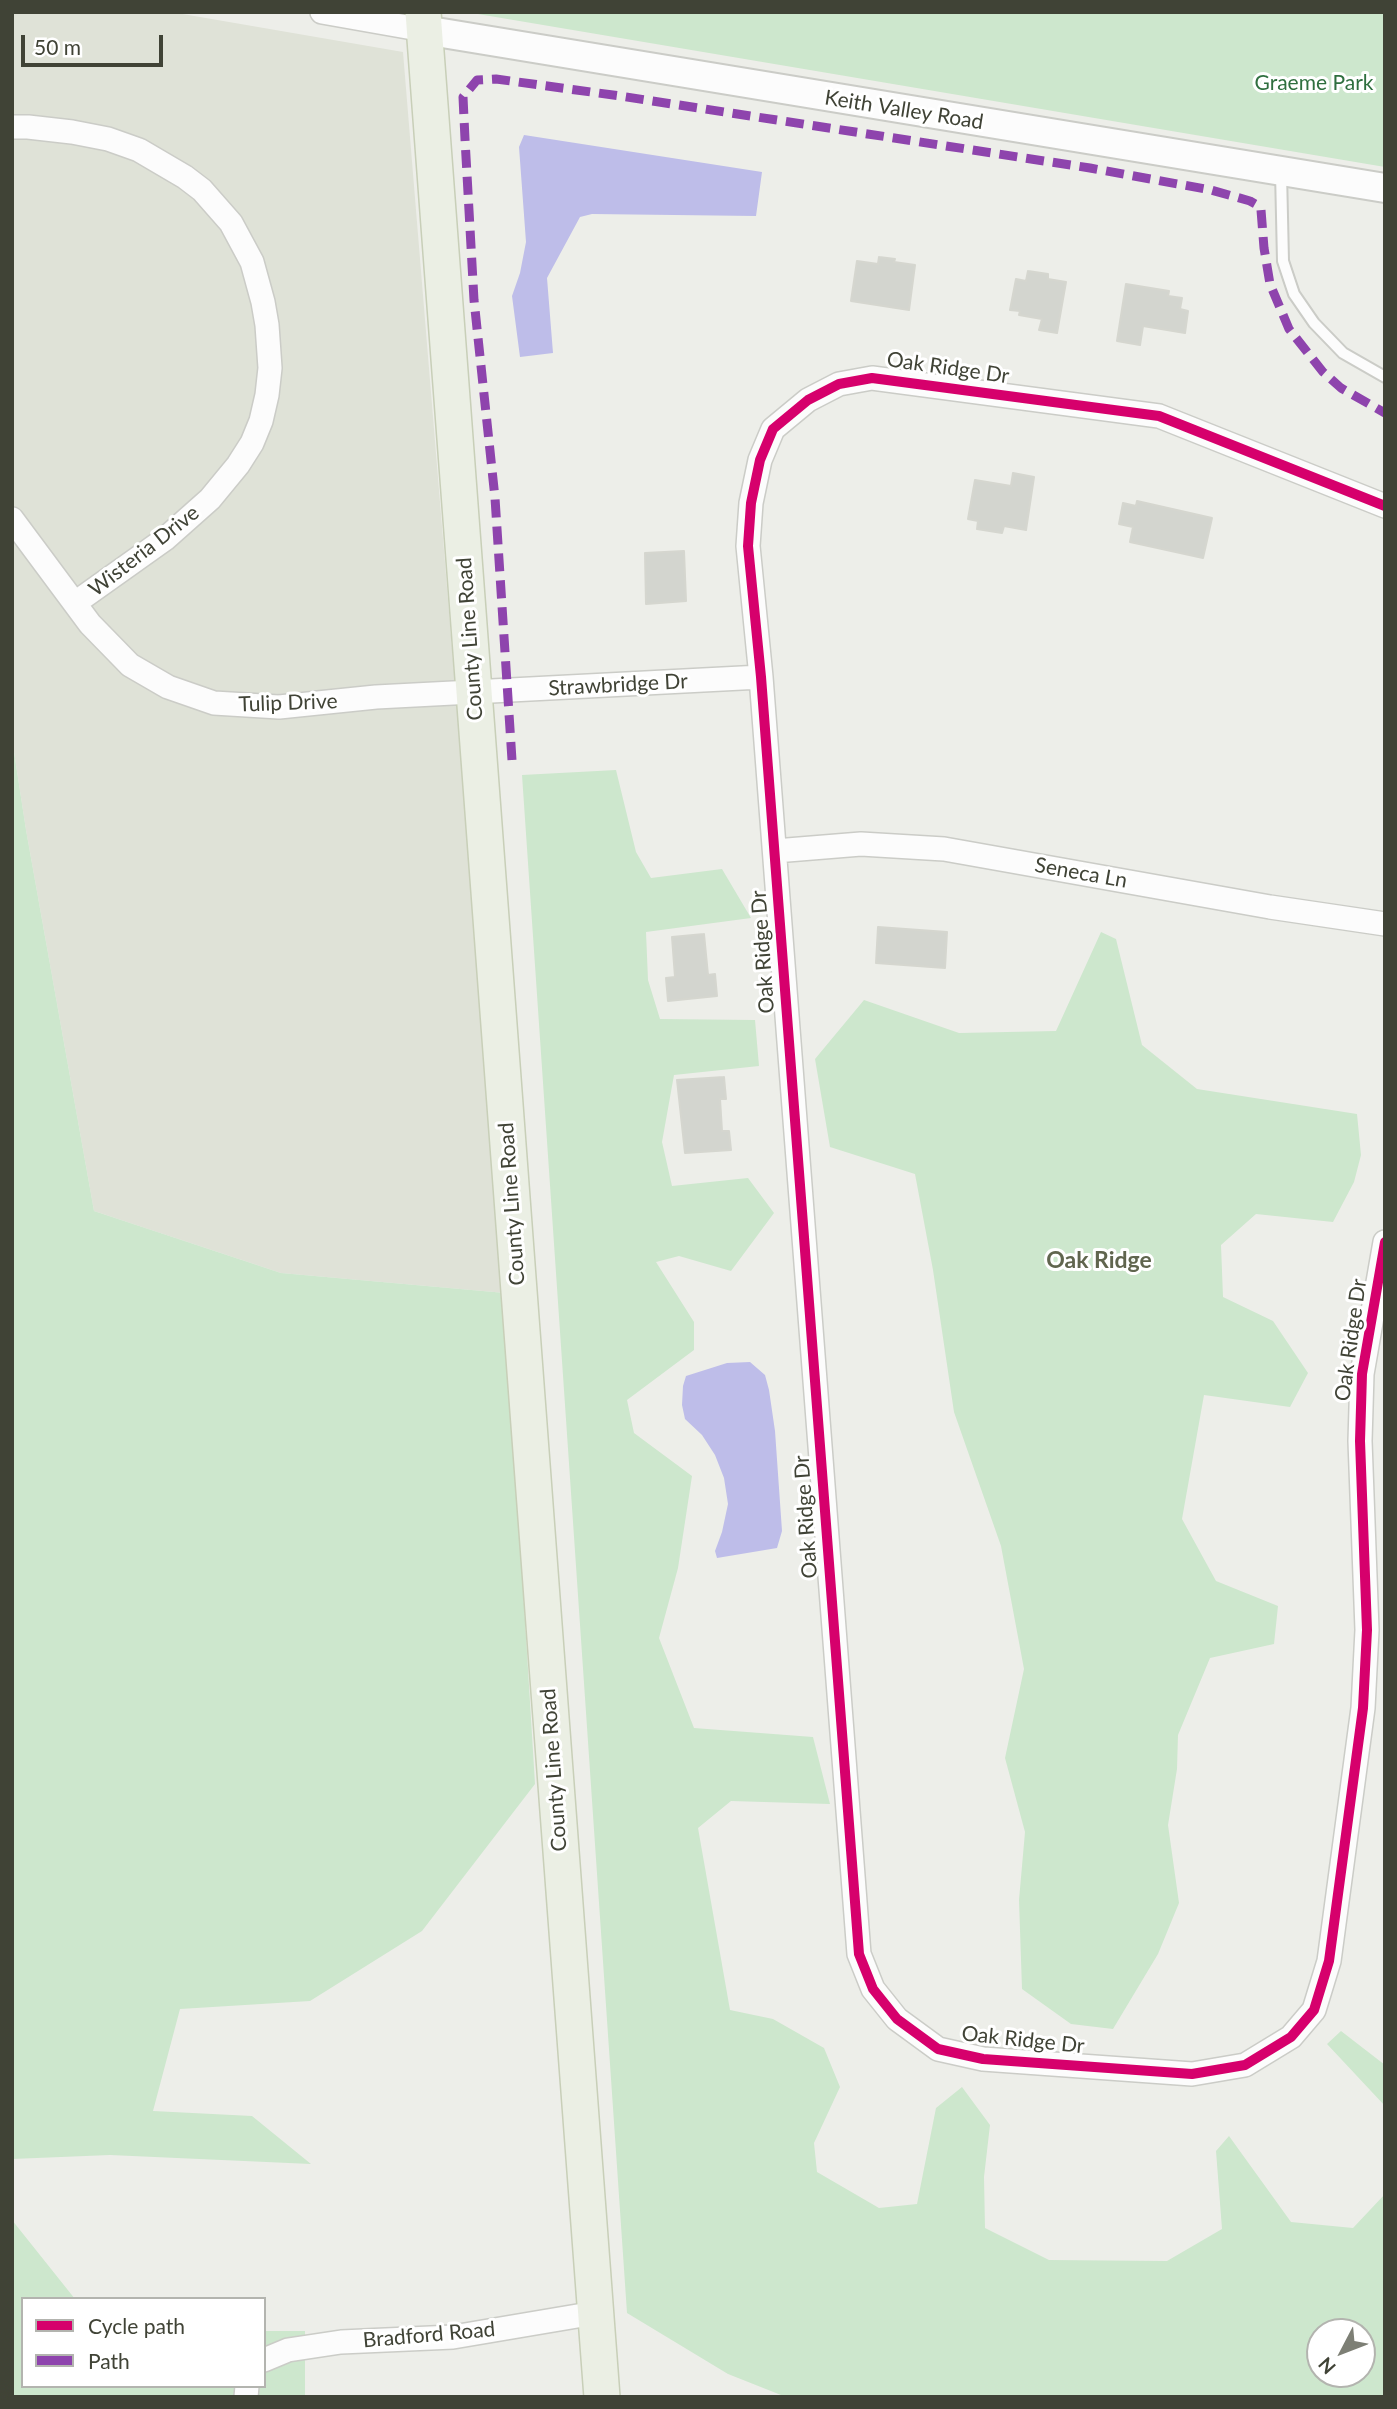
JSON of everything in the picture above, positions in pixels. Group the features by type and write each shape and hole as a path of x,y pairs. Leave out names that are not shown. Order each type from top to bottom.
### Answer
{"main road":[{"name":"County Line Road","path":"423,21 602,2397"}],"street":[{"path":"322,12 423,21"},
{"name":"Keith Valley Road","path":"423,21 1385,188"},
{"name":"Wisteria Drive","path":"12,128 27,127 107,139 139,150 202,190 231,223 252,262 263,302 270,346 270,368 261,421 252,443 232,473 210,499 165,539 75,603"},
{"name":"Oak Ridge Dr","path":"1385,506 1159,416 872,378 839,384 808,400 773,429 761,460 751,503 748,546 775,851 859,1954 873,1989 897,2019 938,2049 983,2059 1192,2074 1245,2065 1291,2037 1314,2010 1329,1961 1363,1708 1367,1630 1360,1441 1362,1374 1385,1242"},
{"name":"Tulip Drive","path":"12,519 90,624 130,665 168,687 214,703 279,707 376,697 474,694"},
{"name":"Strawbridge Dr","path":"474,694 761,677"},
{"name":"Seneca Ln","path":"775,851 861,844 944,849 1385,924"},
{"name":"Bradford Road","path":"266,2359 288,2350 341,2342 453,2337 595,2313"}],"lane":[{"path":"1281,172 1283,261 1294,294 1314,323 1343,353 1385,377"}],"shaded area":[{"path":"12,12 171,12 403,52 505,1293 281,1273 94,1211 12,739"}],"green space":[{"name":"Graeme Park","path":"466,12 1385,12 1385,167"},
{"path":"12,739 94,1211 281,1273 505,1293 535,1784 422,1931 310,2001 180,2009 153,2111 252,2116 311,2164 110,2155 12,2159"},
{"path":"616,770 636,852 651,878 722,869 751,918 646,932 648,980 660,1019 755,1020 759,1066 674,1075 662,1142 672,1186 748,1178 774,1213 731,1271 679,1256 656,1262 694,1322 694,1350 627,1400 634,1433 692,1476 678,1568 659,1638 694,1728 813,1737 830,1804 731,1801 698,1828 730,2010 773,2019 824,2048 840,2087 814,2143 817,2172 879,2208 917,2204 936,2108 962,2087 990,2125 984,2177 985,2228 1049,2260 1167,2261 1222,2229 1216,2151 1229,2136 1291,2222 1353,2228 1385,2194 1385,2397 786,2397 728,2374 627,2313 522,775"},
{"path":"1101,932 1116,939 1142,1045 1197,1089 1357,1114 1361,1155 1354,1182 1333,1222 1256,1214 1221,1245 1223,1297 1273,1321 1308,1373 1290,1407 1204,1395 1182,1519 1216,1581 1278,1606 1274,1644 1210,1658 1178,1735 1177,1769 1168,1825 1179,1903 1158,1954 1113,2029 1071,2024 1022,1989 1019,1900 1025,1832 1005,1758 1024,1669 1001,1546 954,1412 933,1270 915,1174 830,1147 815,1059 864,1000 959,1033 1056,1031"},
{"path":"1341,2031 1385,2065 1385,2106 1327,2044"},
{"path":"12,2220 73,2297 21,2297 21,2388 266,2388 266,2331 305,2331 305,2397 12,2397"}],"water":[{"path":"524,135 762,172 756,216 592,214 580,217 547,278 553,353 520,357 512,296 526,242 519,147"},
{"path":"750,1362 765,1375 769,1390 775,1431 782,1531 777,1548 717,1558 715,1551 728,1504 724,1478 715,1455 702,1435 685,1419 682,1405 683,1386 686,1376 727,1363"}],"building":[{"path":"879,257 915,265 909,310 851,301 857,261 878,264"},
{"path":"1028,271 1048,274 1048,279 1066,282 1057,333 1039,330 1042,319 1019,315 1020,311 1010,310 1016,279 1026,281"},
{"path":"1126,284 1169,291 1168,296 1182,298 1180,309 1188,311 1185,333 1143,326 1140,345 1117,341"},
{"path":"1013,473 1034,477 1026,530 1004,526 1002,533 977,529 978,521 968,519 975,480 1011,486"},
{"path":"1137,501 1212,518 1203,558 1130,542 1133,527 1119,524 1123,503 1136,506"},
{"path":"684,551 686,601 646,604 645,553"},
{"path":"878,927 947,932 945,968 876,963"},
{"path":"704,934 708,975 715,974 717,996 668,1001 666,978 675,977 672,937"},
{"path":"724,1077 726,1099 720,1099 722,1131 729,1131 731,1150 685,1153 677,1080"}],"marked path":[{"path":"512,760 495,498 474,300 465,139 463,97 477,80 496,79 620,96 1090,168 1211,190 1250,201 1261,210 1270,284 1289,329 1323,372 1341,388 1385,413"}],"cycle path":[{"path":"1385,506 1159,416 872,378 839,384 808,400 773,429 760,460 751,503 748,546 761,677 859,1954 873,1989 897,2019 938,2049 983,2059 1192,2074 1245,2065 1291,2037 1314,2010 1329,1961 1363,1708 1367,1630 1360,1441 1362,1374 1385,1242"}],"district":[{"name":"Oak Ridge","path":"1099,1261"}]}
